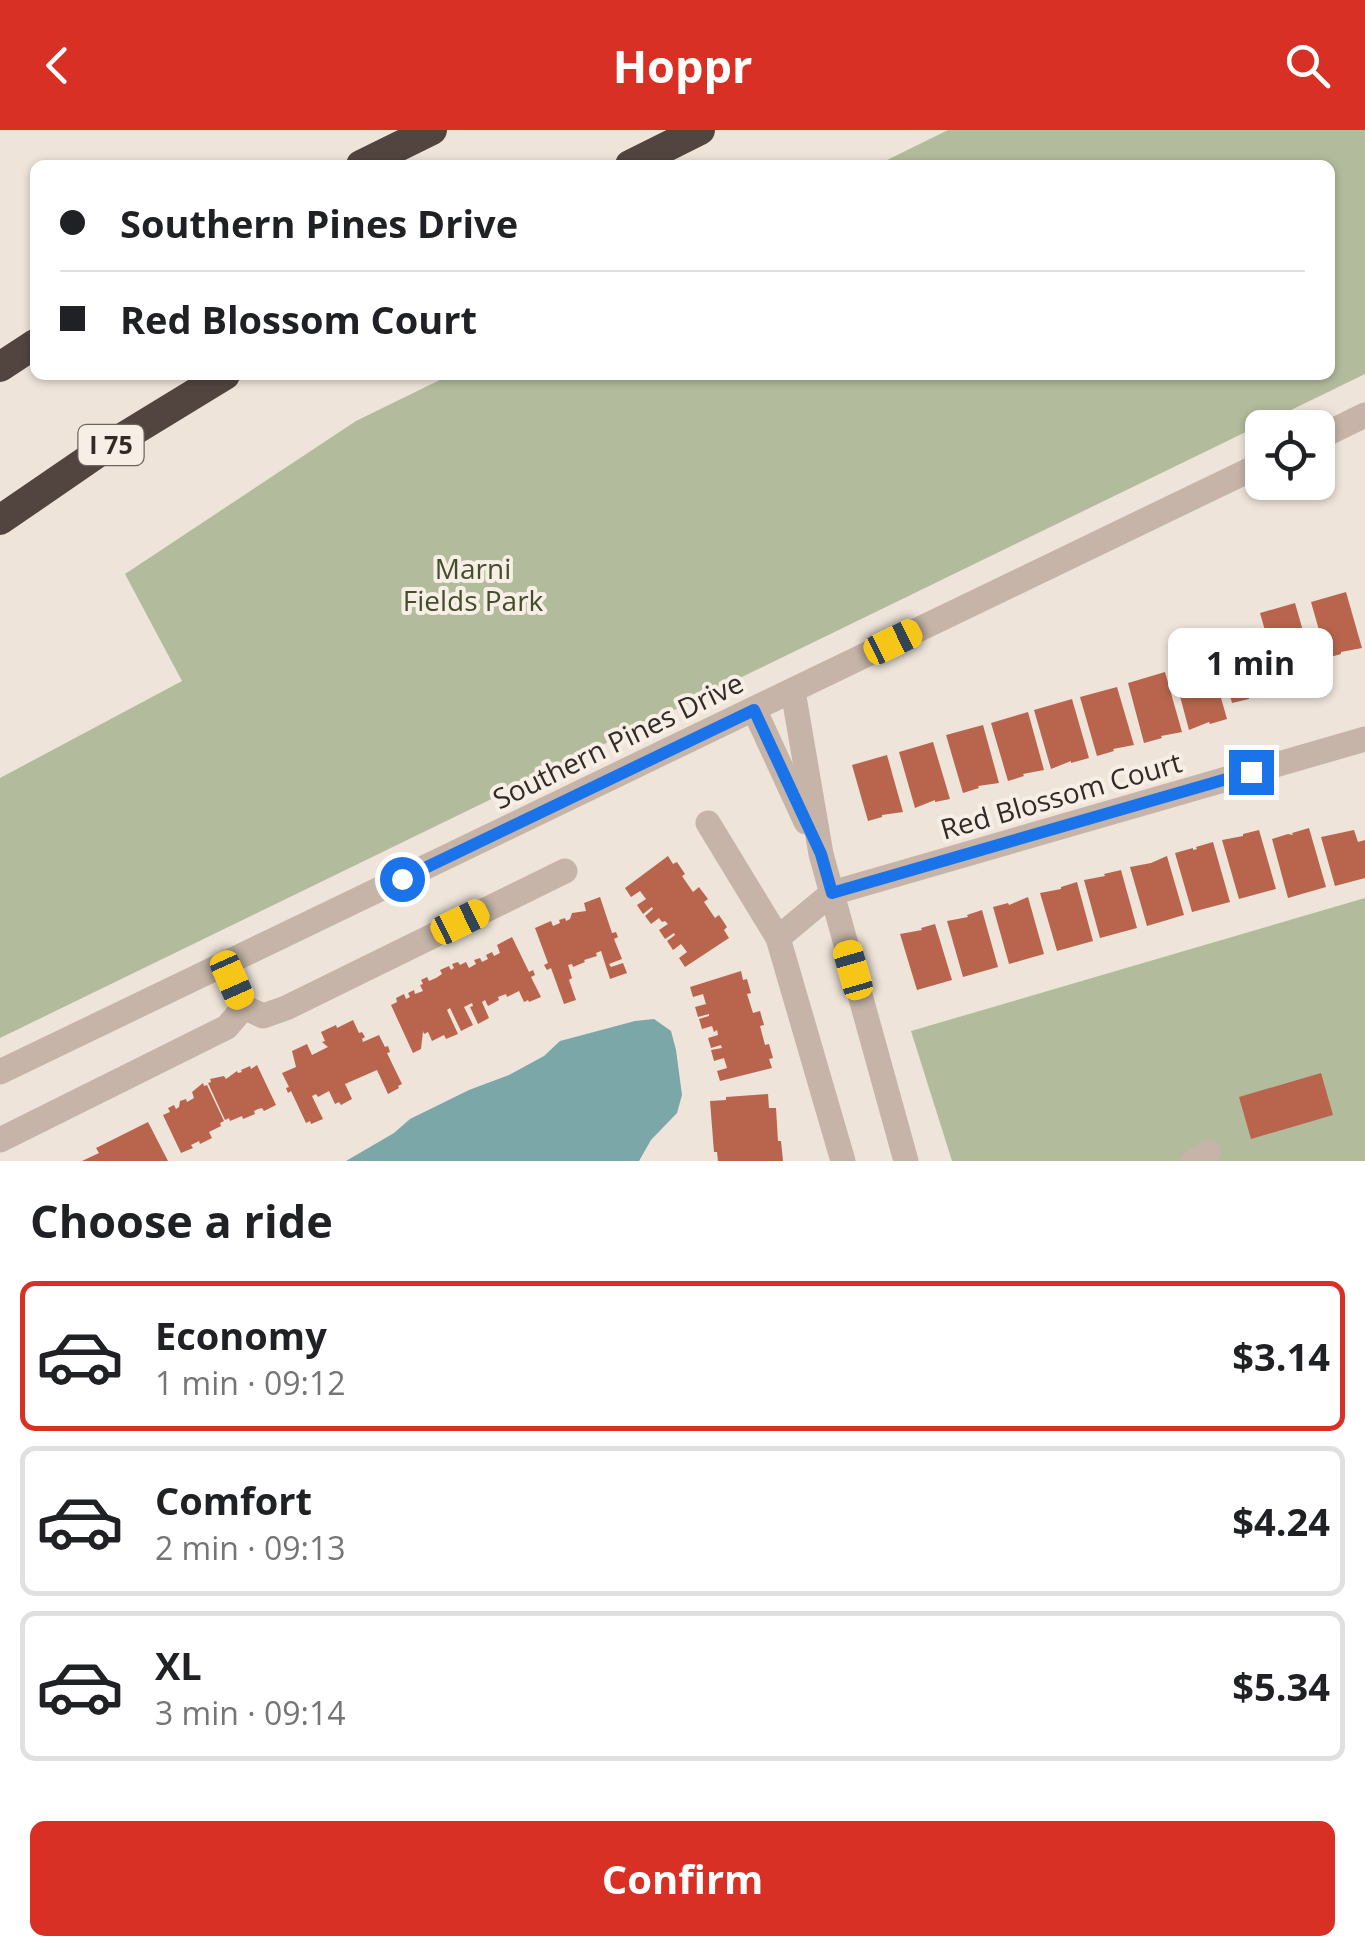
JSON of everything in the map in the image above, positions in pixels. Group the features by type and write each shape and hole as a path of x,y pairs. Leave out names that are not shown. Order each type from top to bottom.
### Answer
{"highway":[{"path":"371,160 432,130"},
{"path":"640,160 700,130"},
{"path":"0,366 30,347"},
{"name":"I 75","path":"0,520 99,452 217,380"}],"street":[{"path":"1335,430 1365,415"},
{"name":"Southern Pines Drive","path":"0,1072 1245,472"},
{"path":"792,691 821,854 906,1161"},
{"path":"754,710 821,854"},
{"name":"Red Blossom Court","path":"832,893 1365,739"},
{"path":"708,824 778,938 843,1161"},
{"path":"225,964 244,1008 264,1016 564,871"},
{"path":"778,938 832,893"},
{"path":"0,1140 228,1027 244,1008"}],"green space":[{"name":"Marni Fields Park","path":"948,130 1365,130 1365,374 1291,410 1245,410 1245,432 0,1038 0,778 182,681 125,574 356,421 440,380 1335,380 1335,160 887,160"},
{"path":"1365,898 1365,1161 952,1161 911,1031"}],"water":[{"path":"654,1019 671,1031 682,1095 677,1113 651,1140 639,1161 346,1161 410,1119 509,1075 544,1056 560,1041"}],"building":[{"path":"1346,592 1362,648 1327,658 1311,602"},
{"path":"1295,603 1311,659 1276,669 1260,613"},
{"path":"1253,634 1270,693 1232,703 1216,645"},
{"path":"1210,659 1227,719 1189,730 1173,670"},
{"path":"1165,672 1182,732 1144,743 1128,683"},
{"path":"1117,687 1134,745 1097,756 1080,697"},
{"path":"1072,699 1089,758 1051,769 1034,710"},
{"path":"1028,712 1044,770 1008,781 991,723"},
{"path":"983,725 999,783 963,793 946,735"},
{"path":"933,742 950,799 915,808 899,752"},
{"path":"887,755 903,812 868,821 852,765"},
{"path":"1309,828 1326,887 1288,898 1272,839"},
{"path":"1259,830 1276,889 1239,899 1222,840"},
{"path":"1354,830 1358,842 1365,840 1365,878 1335,886 1321,837"},
{"path":"1213,842 1230,902 1192,912 1175,853"},
{"path":"668,856 673,864 677,862 693,892 699,887 708,899 704,902 715,918 719,915 729,938 685,967 679,958 687,952 681,944 673,950 667,941 674,933 665,939 659,930 668,924 659,918 651,924 645,916 652,907 643,914 637,905 646,899 640,891 631,897 625,888"},
{"path":"1167,856 1184,915 1147,926 1130,867"},
{"path":"1121,870 1137,928 1100,938 1084,880"},
{"path":"1077,882 1093,941 1057,951 1040,893"},
{"path":"600,897 612,933 616,932 618,937 614,939 622,959 609,964 611,967 623,963 627,973 610,979 601,951 585,962 568,965 576,1000 564,1004 551,968 547,970 544,965 548,963 535,928 551,921 553,926 559,920 566,921 572,913 586,911 584,903"},
{"path":"1028,897 1044,954 1009,964 993,907"},
{"path":"982,910 998,967 963,977 947,921"},
{"path":"935,924 952,980 917,990 900,934"},
{"path":"512,937 529,972 533,970 535,975 531,977 541,997 524,1002 519,991 498,997 488,1006 485,1000 482,1002 489,1018 478,1024 470,1007 472,1003 464,1007 473,1025 461,1031 450,1008 447,1010 458,1034 432,1041 428,1032 423,1031 421,1049 413,1053 391,1005 397,1002 396,998 404,994 406,999 414,990 415,994 423,991 421,980 436,978 442,974 440,970 454,968 452,964 466,962 469,968 476,964 474,960 480,958 482,962 492,952 494,956 500,953 497,945"},
{"path":"741,971 751,993 747,994 753,1013 760,1011 764,1025 760,1026 773,1058 769,1059 772,1068 720,1081 717,1071 727,1068 724,1058 714,1061 711,1050 722,1048 711,1048 708,1038 718,1035 717,1030 714,1032 712,1026 702,1029 699,1019 709,1014 698,1017 695,1007 706,1004 703,994 693,997 690,987"},
{"path":"353,1020 365,1037 363,1042 379,1035 388,1046 387,1053 402,1084 388,1094 377,1070 345,1084 352,1099 341,1105 335,1104 329,1091 318,1097 316,1094 312,1096 323,1119 306,1123 291,1091 288,1093 282,1073 296,1067 292,1051 307,1044 312,1055 328,1047 322,1042 325,1041 321,1032"},
{"path":"257,1065 276,1105 264,1111 258,1109 243,1119 242,1116 225,1120 208,1083 210,1079 226,1079"},
{"path":"1321,1073 1333,1115 1251,1139 1239,1097"},
{"path":"203,1083 224,1121 209,1132 212,1138 181,1153 163,1115 174,1105 179,1107 180,1101 194,1098 192,1092"},
{"path":"768,1094 769,1108 776,1108 783,1161 718,1161 710,1101"},
{"path":"148,1122 168,1161 82,1161 99,1153 96,1148"}],"route":[{"path":"402,879 754,710 821,854 832,893 1251,772"}]}
